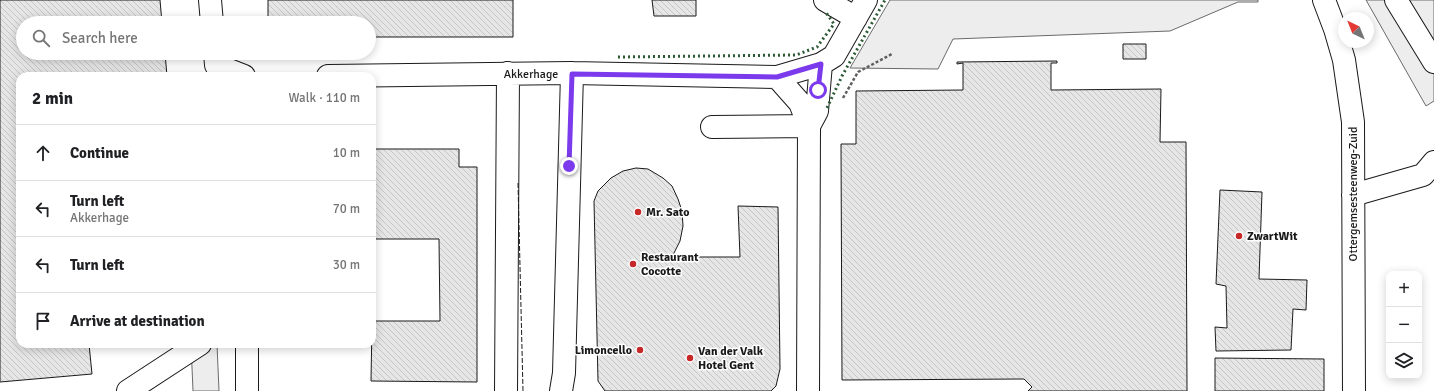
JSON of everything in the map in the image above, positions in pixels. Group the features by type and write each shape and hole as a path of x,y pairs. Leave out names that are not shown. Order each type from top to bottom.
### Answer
{"street":[{"path":"210,0 211,16"},
{"path":"825,0 861,9"},
{"name":"Ottergemsesteenweg-Zuid","path":"1324,0 1344,60 1353,122 1354,391"},
{"path":"1396,0 1434,62"},
{"name":"Akkerhage","path":"376,75 572,74 777,77 821,64 834,56 861,9"},
{"path":"216,60 216,65 234,72"},
{"path":"809,126 817,110 821,64"},
{"path":"506,391 508,74"},
{"path":"561,391 564,373 572,74"},
{"path":"777,77 800,104 809,126 808,391"},
{"path":"712,127 809,126"},
{"path":"1353,195 1430,171"},
{"path":"128,391 194,348"},
{"path":"247,348 247,391"}],"path":[{"path":"840,103 858,72 892,54"}],"shaded area":[{"path":"890,0 1258,0 1258,2 1238,2 1170,31 953,39 938,69 850,68"},
{"path":"1366,0 1434,0 1434,101 1426,106"},
{"path":"191,348 217,348 219,391 193,391"}],"building":[{"path":"0,0 160,0 161,16 16,16 16,60 166,60 167,72 16,72 16,348 89,348 92,374 0,382"},
{"path":"268,0 513,0 513,37 376,37 376,16 268,16"},
{"path":"652,0 696,0 696,16 654,16"},
{"path":"1123,44 1146,44 1146,59 1123,59"},
{"path":"1057,61 1057,63 1051,63 1051,90 1161,89 1160,142 1186,142 1187,391 1028,391 1032,387 1024,379 842,380 841,144 856,144 856,91 963,90 963,63 957,64 957,62"},
{"path":"376,149 459,149 459,167 477,167 477,382 371,381 372,348 376,348 376,321 440,321 439,239 376,239"},
{"path":"636,168 648,169 663,178 672,186 678,199 682,211 683,226 680,241 672,257 740,257 738,206 778,207 780,369 776,386 771,391 605,391 598,381 594,201 598,191 611,178 623,171"},
{"name":"ZwartWit","path":"1220,190 1262,192 1259,279 1307,280 1306,310 1293,309 1291,350 1216,351 1215,327 1227,328 1226,286 1216,284"},
{"path":"1215,358 1324,359 1324,391 1215,391"}],"hedge":[{"path":"827,108 842,76 885,0"},
{"path":"618,57 796,55 817,47 834,24 825,11"}],"fence":[{"path":"518,183 523,391"}],"place":[{"name":"Mr. Sato","path":"638,212"},
{"name":"ZwartWit","path":"1239,236"},
{"name":"Restaurant Cocotte","path":"633,264"},
{"name":"Limoncello","path":"640,350"},
{"name":"Van der Valk Hotel Gent","path":"690,358"}],"route":[{"path":"569,166 572,74 777,77 821,64 818,90"}]}
